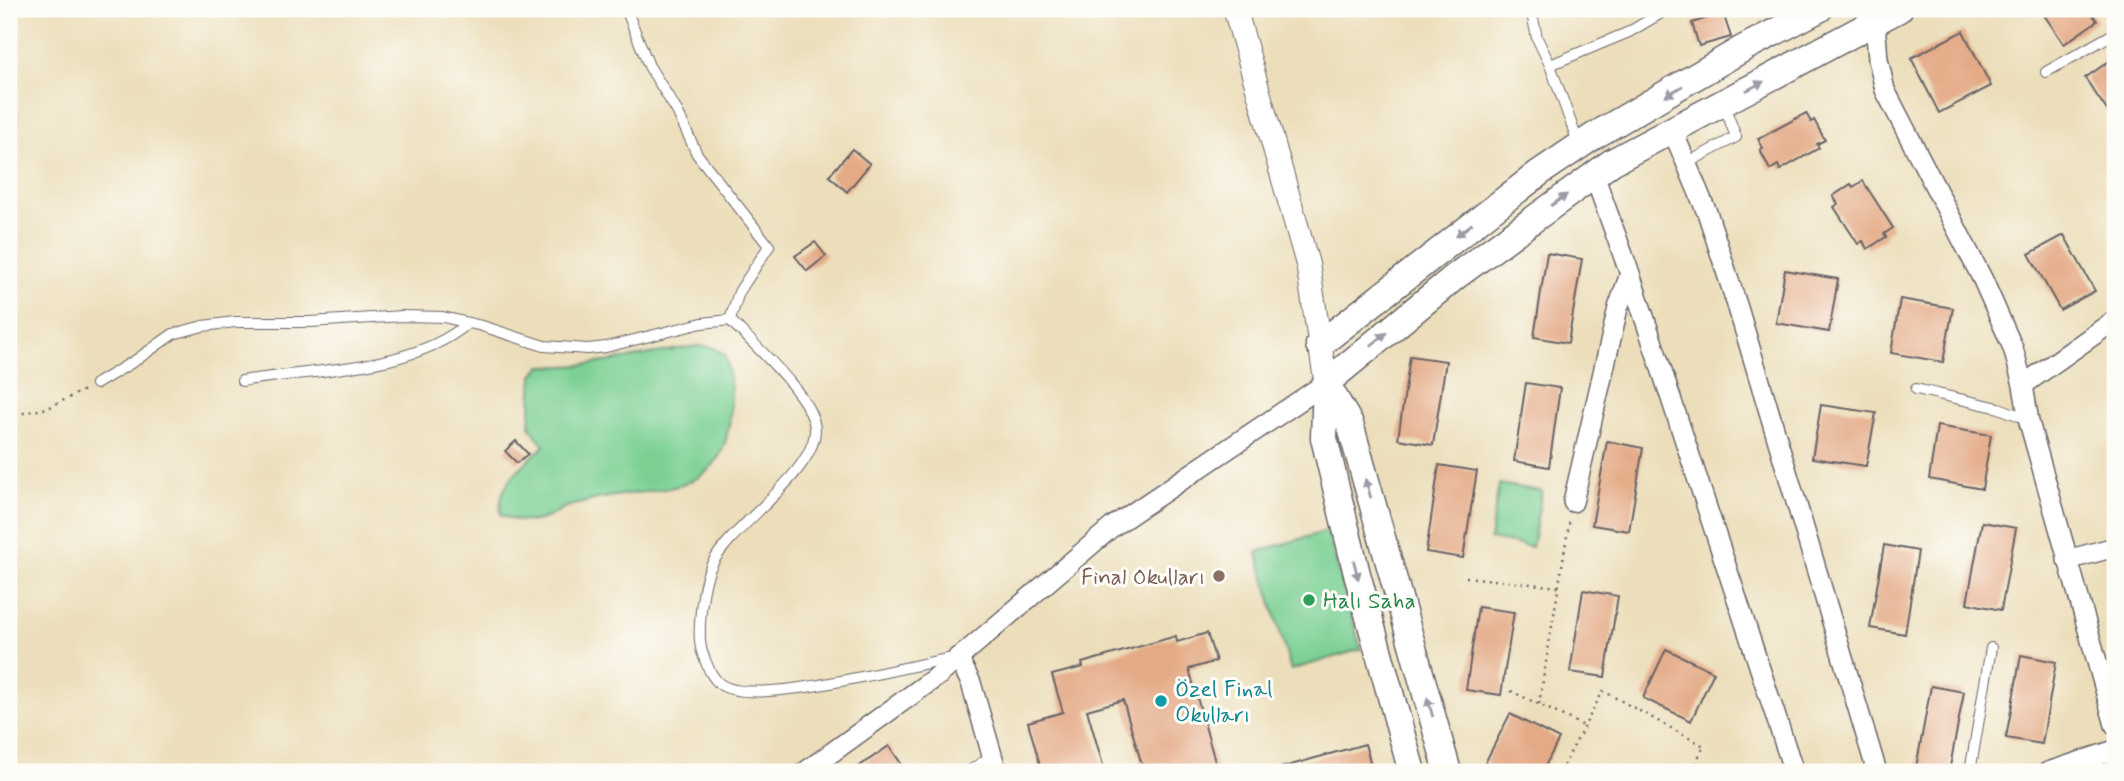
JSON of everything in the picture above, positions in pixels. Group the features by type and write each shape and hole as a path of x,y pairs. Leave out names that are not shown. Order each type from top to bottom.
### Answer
{"main road":[{"path":"1319,345 1538,173 1744,48 1819,9"},
{"path":"1412,772 1357,574 1324,438 1326,383 1456,276 1612,162 1899,9"},
{"path":"1326,383 1350,424 1448,772"}],"street":[{"path":"805,772 939,675 1112,527 1326,383 1308,266 1235,9"},
{"path":"1875,22 1878,59 1885,90 1983,279 2013,348 2067,560 2115,725"},
{"path":"1672,129 1708,215 1738,309 1877,772"},
{"path":"1594,175 1630,274 1794,772"},
{"path":"1573,502 1618,308 1630,274"},
{"path":"2023,385 2115,320"},
{"path":"2067,560 2115,547"},
{"path":"958,657 971,683 995,764"},
{"path":"2048,772 2115,750"}],"lane":[{"path":"625,9 649,66 677,110 697,155 769,246 739,292 730,320"},
{"path":"1531,9 1536,38 1550,65 1579,146"},
{"path":"1550,65 1629,32 1668,9"},
{"path":"2046,72 2115,33"},
{"path":"1687,163 1737,137 1723,103"},
{"path":"96,384 173,334 203,326 235,322 443,317 544,346 587,349 702,323 730,320"},
{"path":"730,320 801,395 811,415 815,432 808,452 793,474 771,500 738,530 713,562 704,585 701,614 700,645 708,667 720,684 740,691 777,690 888,673 958,657"},
{"path":"242,382 396,358 428,348 454,335 468,323"},
{"path":"1916,389 2000,408 2029,419"},
{"path":"1970,772 1991,648"},
{"path":"968,772 995,764"}],"path":[{"path":"9,416 48,408 96,384"},
{"path":"1539,704 1573,502"},
{"path":"1466,577 1559,587"},
{"path":"1511,691 1584,726"},
{"path":"1560,772 1603,691 1704,746 1691,772"}],"green space":[{"path":"698,346 712,347 725,355 730,383 731,411 728,430 721,453 709,469 694,480 676,486 593,500 564,508 536,521 518,521 501,515 507,484 544,446 530,427 533,375 541,366 600,363"},
{"path":"1499,484 1542,491 1532,547 1490,539"},
{"name":"Halı Saha","path":"1327,531 1361,649 1291,670 1257,552"}],"building":[{"path":"2040,9 2089,9 2097,21 2064,44"},
{"path":"1723,13 1731,37 1699,46 1692,23"},
{"path":"1963,31 1991,86 1939,113 1911,58"},
{"path":"2115,57 2115,122 2085,78"},
{"path":"1806,113 1811,122 1814,120 1825,140 1817,144 1819,148 1780,170 1778,165 1770,170 1760,150 1763,148 1758,139"},
{"path":"852,149 870,164 847,192 829,176"},
{"path":"1863,181 1893,228 1884,234 1886,237 1867,249 1863,241 1858,244 1834,207 1838,204 1833,196 1851,184 1853,187"},
{"path":"2064,235 2095,291 2060,310 2029,254"},
{"path":"815,242 826,256 807,271 795,256"},
{"path":"1547,253 1582,259 1568,343 1534,337"},
{"path":"1785,270 1838,279 1829,332 1776,323"},
{"path":"1900,299 1953,308 1943,362 1891,353"},
{"path":"1410,356 1446,361 1433,445 1398,439"},
{"path":"1526,383 1560,388 1549,467 1514,461"},
{"path":"1821,405 1876,413 1866,466 1812,458"},
{"path":"1937,426 1991,435 1982,489 1929,479"},
{"path":"516,441 528,454 517,463 505,451"},
{"path":"1607,441 1643,448 1629,531 1592,525"},
{"path":"1439,465 1477,471 1463,558 1426,552"},
{"path":"1982,522 2016,528 2001,610 1967,603"},
{"path":"1884,545 1918,551 1905,634 1870,628"},
{"path":"1583,590 1618,596 1605,677 1570,672"},
{"path":"1478,607 1514,612 1501,695 1466,690"},
{"name":"Özel Final Okulları","path":"1207,633 1216,661 1189,669 1218,772 1144,772 1123,700 1087,710 1105,772 1042,772 1028,722 1063,712 1052,675 1083,667 1082,663 1176,636 1177,642"},
{"path":"1666,649 1714,672 1691,721 1643,698"},
{"path":"2021,655 2056,662 2042,744 2006,738"},
{"path":"1931,686 1964,692 1949,772 1916,768"},
{"path":"1510,714 1559,739 1542,772 1503,772 1485,763"},
{"path":"1365,744 1373,772 1280,772 1280,768"},
{"path":"889,746 907,772 851,772"}],"place":[{"name":"Final Okulları","path":"1219,576"},
{"name":"Halı Saha","path":"1309,600"},
{"name":"Özel Final Okulları","path":"1161,701"}]}
